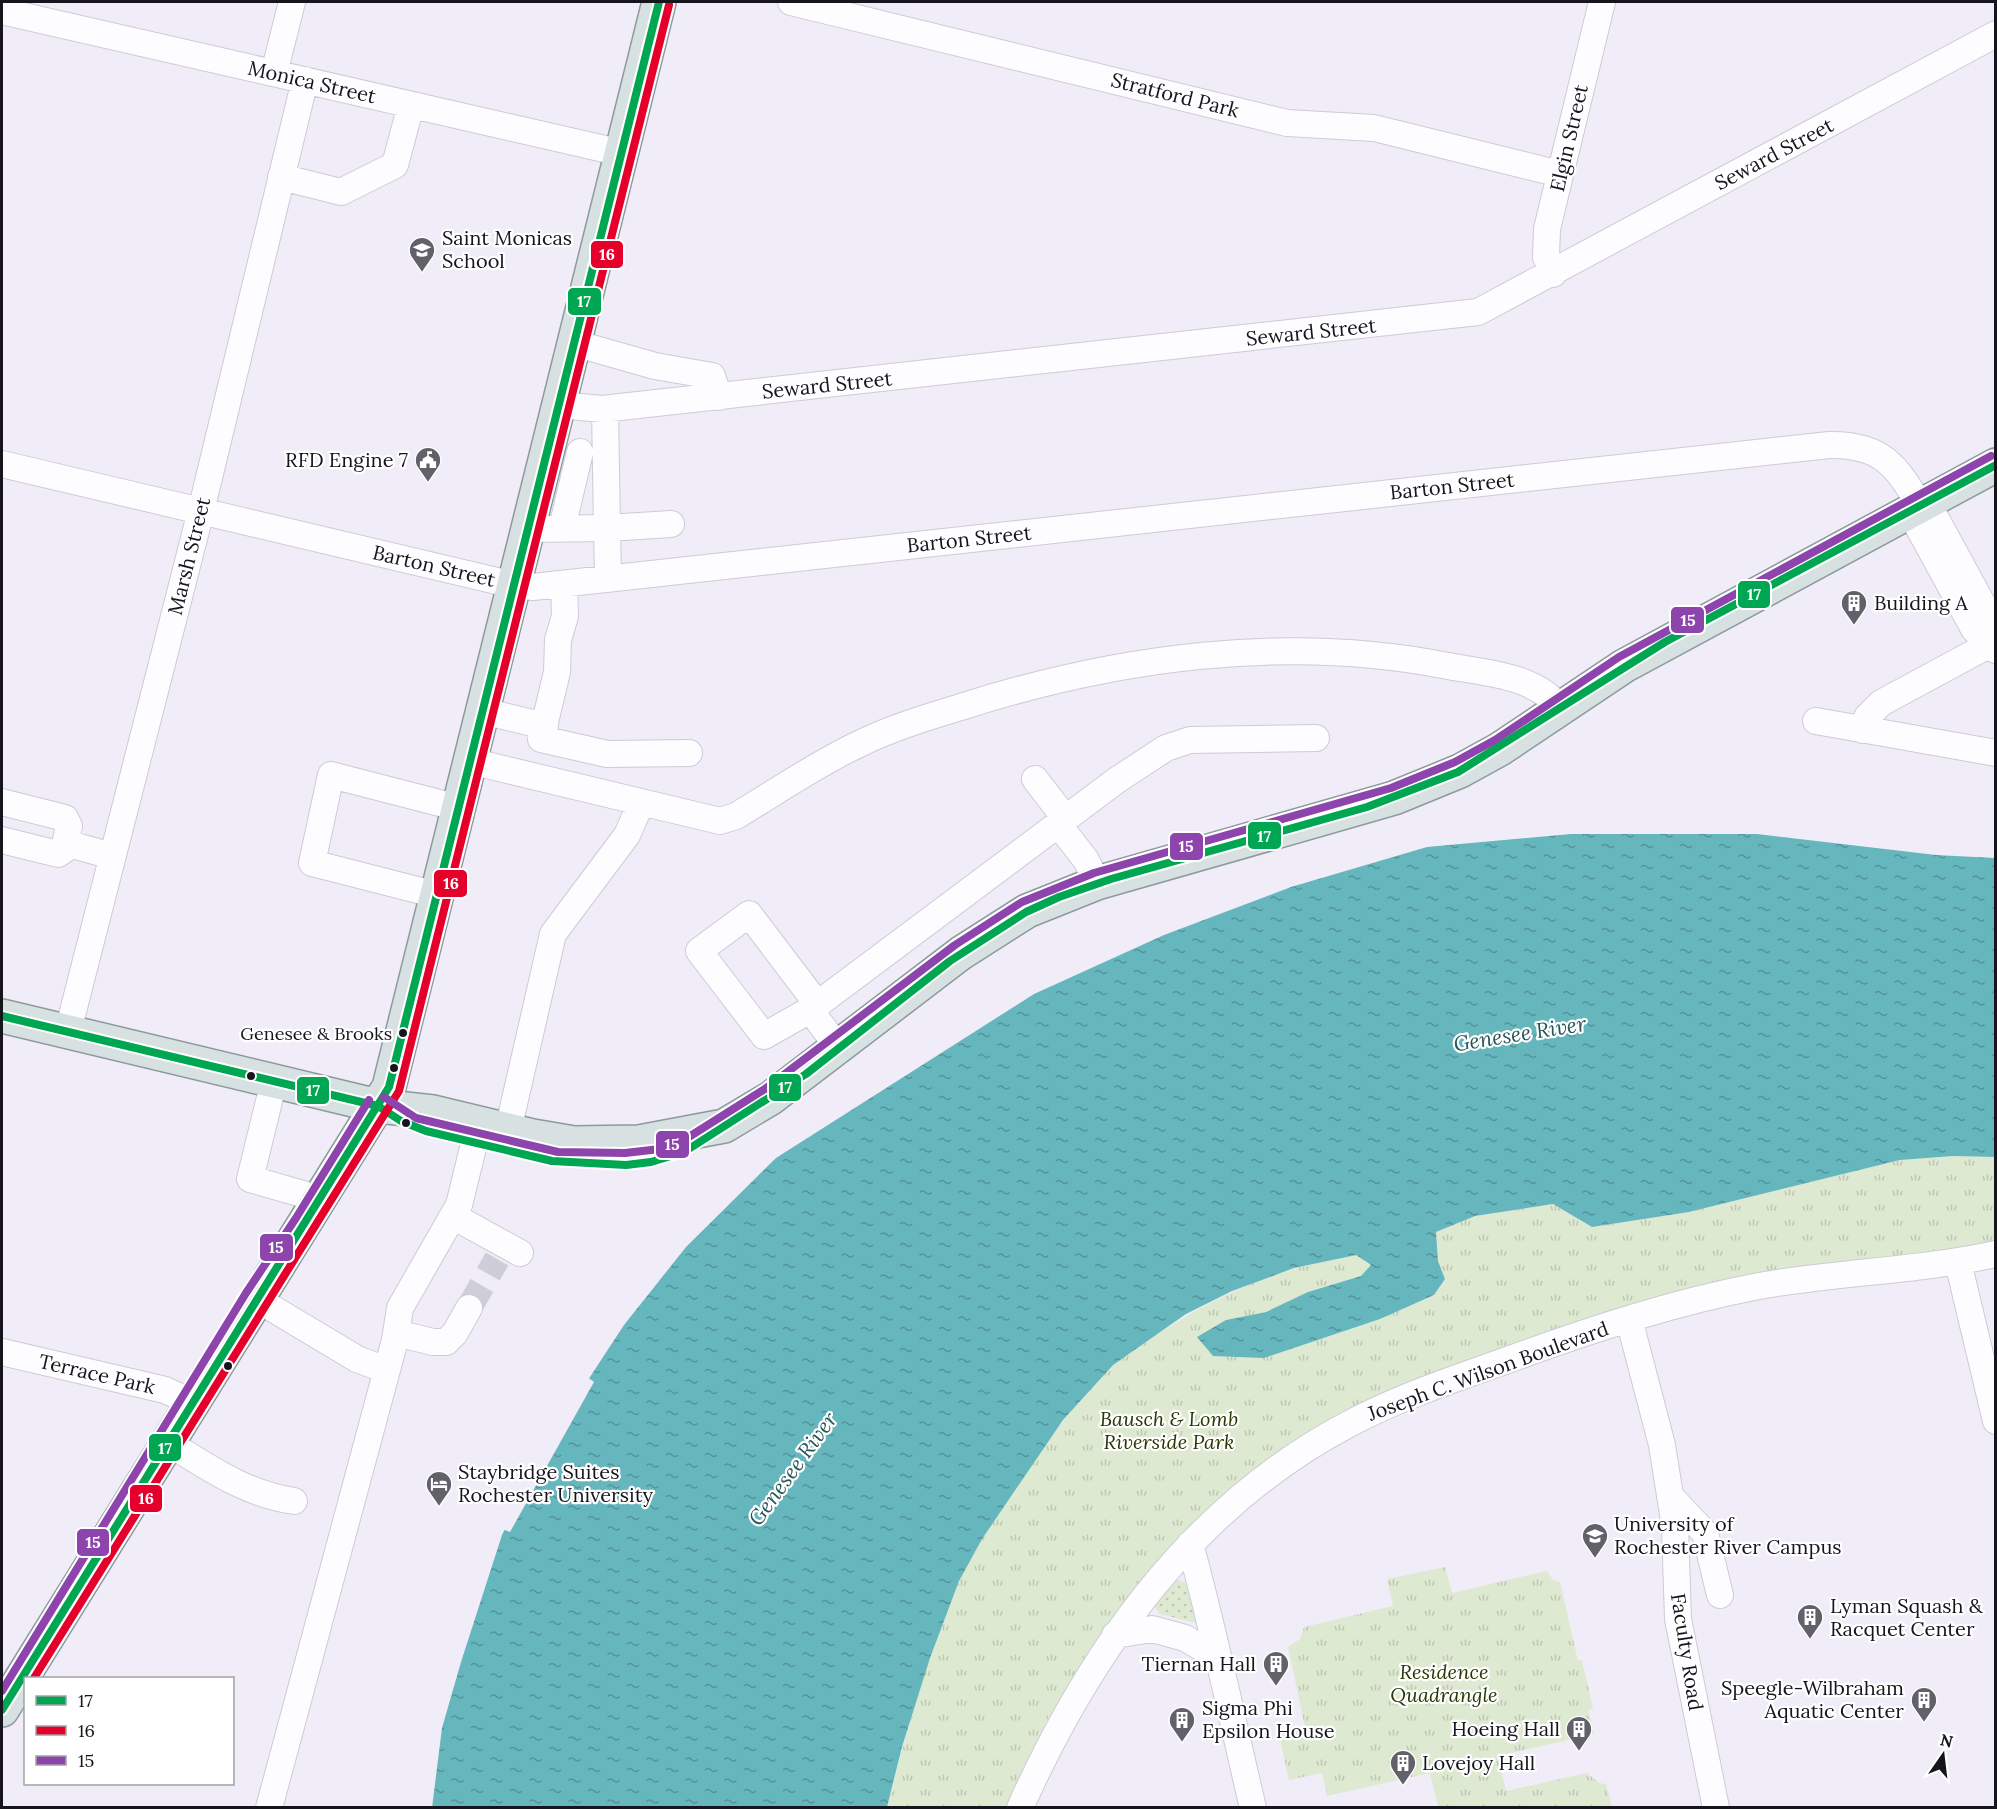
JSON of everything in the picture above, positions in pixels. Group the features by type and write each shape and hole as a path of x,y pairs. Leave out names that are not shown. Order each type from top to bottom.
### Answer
{"main road":[{"path":"3,1702 255,1298 378,1106 391,1079 659,2"},
{"path":"378,1106 412,1128 557,1162 589,1165 626,1164 662,1159 689,1150 771,1098 994,931 1043,903 1097,883 1354,810 1415,790 1480,760 1624,666 1995,465"},
{"path":"2,1016 378,1106 433,1112 574,1143 614,1144 666,1138 724,1126"}],"street":[{"path":"274,74 292,2"},
{"name":"Stratford Park","path":"791,2 1287,123 1374,128 1560,174"},
{"name":"Elgin Street","path":"1553,274 1545,246 1602,2"},
{"name":"Monica Street","path":"2,11 622,153"},
{"name":"Seward Street","path":"559,405 588,410 605,409 1468,314 1487,310 1995,34"},
{"name":"Marsh Street","path":"68,1031 201,511 305,80"},
{"path":"281,177 341,192 395,165 411,105"},
{"path":"574,343 656,366 712,376 719,397"},
{"path":"656,366 660,403"},
{"path":"605,409 608,579"},
{"name":"Barton Street","path":"2,464 514,585 533,587 1829,445 1865,448 1884,458 1901,474 1994,641"},
{"path":"548,449 606,454"},
{"path":"562,528 580,452"},
{"path":"528,529 670,524"},
{"path":"564,584 566,616 558,640 556,672 541,739 599,753 689,753"},
{"path":"1863,730 1867,717 1881,703 1994,641"},
{"path":"470,761 710,820 728,819 858,744 932,716 1057,680 1179,659 1290,651 1385,656 1519,681 1541,691 1560,708"},
{"path":"483,711 544,726"},
{"path":"1816,721 1995,753"},
{"path":"838,1047 814,1007 749,914 699,951 764,1036 814,1007 1137,766 1174,744 1200,739 1316,738"},
{"path":"437,895 312,864 331,775 459,808"},
{"path":"1035,779 1086,860 1097,883"},
{"path":"2,802 65,818 69,826 64,850 58,854 2,840"},
{"path":"508,1130 553,934 632,827 641,803"},
{"path":"65,843 112,856"},
{"path":"274,1081 250,1179 320,1199"},
{"path":"269,1808 396,1333 400,1308 453,1216 463,1194 474,1144"},
{"path":"453,1216 507,1252"},
{"name":"Joseph C. Wilson Boulevard","path":"1020,1808 1047,1746 1115,1635 1153,1585 1190,1544 1264,1479 1346,1425 1462,1376 1629,1319 1709,1298 1797,1279 1958,1262 1995,1254"},
{"path":"1958,1262 1995,1421"},
{"name":"Joseph C. Wilson Boulevard","path":"1958,1262 1995,1264"},
{"path":"255,1298 357,1359 386,1370"},
{"path":"396,1333 433,1342 446,1342 455,1333 469,1308"},
{"name":"Faculty Road","path":"1629,1319 1662,1444 1675,1527 1678,1619 1716,1808"},
{"name":"Terrace Park","path":"2,1352 165,1390 191,1402"},
{"path":"167,1442 225,1479 274,1498 294,1501"},
{"path":"1671,1497 1705,1533 1720,1595"},
{"path":"1190,1544 1211,1623 1216,1656 1252,1808"},
{"path":"1115,1635 1152,1629 1185,1638 1216,1656"}],"green space":[{"name":"Bausch & Lomb Riverside Park","path":"1953,1156 1995,1157 1995,1244 1813,1266 1594,1318 1445,1368 1349,1410 1232,1488 1178,1538 1134,1588 1090,1649 1046,1722 1006,1807 887,1808 927,1666 958,1583 977,1546 1049,1439 1085,1394 1120,1359 1173,1324 1222,1297 1274,1275 1301,1267 1356,1255 1371,1266 1361,1276 1308,1292 1266,1312 1226,1320 1264,1358 1380,1319 1434,1295 1445,1279 1438,1261 1436,1232 1475,1216 1553,1204 1592,1227 1689,1212 1900,1160"},
{"name":"Residence Quadrangle","path":"1445,1567 1452,1593 1547,1571 1553,1580 1560,1582 1578,1661 1582,1660 1593,1708 1588,1710 1594,1734 1498,1756 1506,1791 1587,1773 1599,1783 1606,1784 1612,1807 1438,1807 1430,1773 1327,1796 1322,1773 1289,1780 1279,1734 1305,1727 1288,1647 1300,1639 1304,1627 1393,1606 1387,1579"},
{"path":"1177,1580 1189,1584 1200,1619 1196,1623 1160,1614 1155,1608 1156,1603"}],"water":[{"name":"Genesee River","path":"1571,834 1757,834 1936,855 1995,858 1995,1157 1953,1156 1900,1160 1689,1212 1592,1227 1553,1204 1475,1216 1436,1232 1438,1261 1445,1279 1434,1295 1380,1319 1264,1358 1213,1356 1197,1337 1226,1320 1266,1312 1308,1292 1361,1276 1371,1265 1356,1255 1294,1268 1232,1291 1186,1314 1113,1365 1063,1420 982,1539 959,1581 930,1658 902,1747 887,1807 432,1808 442,1728 502,1535 521,1496 571,1406 624,1325 686,1247 776,1158 1034,994 1164,935 1291,887 1427,847"}],"pier":[{"path":"586,1376 594,1382 510,1532 502,1529 540,1454"}],"tunnel":[{"path":"469,1308 497,1259"}],"transit line":[{"name":"17","path":"2,1710 389,1087 659,2"},
{"name":"16","path":"35,1677 399,1091 669,5"},
{"name":"15","path":"384,1097 416,1118 558,1152 625,1153 660,1149 684,1140 765,1089 955,945 1022,902 1094,873 1391,788 1455,762 1495,740 1619,657 1991,456"},
{"name":"17","path":"2,1016 378,1106 401,1121 426,1131 552,1161 626,1165 651,1162 684,1152 806,1074 950,961 1026,912 1059,897 1111,879 1367,807 1458,772 1665,642 1996,465"},
{"name":"15","path":"2,1691 246,1293 296,1218 369,1100"}],"place":[{"name":"Saint Monicas School","path":"422,273"},
{"name":"RFD Engine 7","path":"428,483"},
{"name":"Building A","path":"1854,626"},
{"name":"Genesee & Brooks","path":"403,1033"},
{"name":"Staybridge Suites Rochester University","path":"439,1507"},
{"name":"University of Rochester River Campus","path":"1595,1559"},
{"name":"Lyman Squash & Racquet Center","path":"1810,1640"},
{"name":"Tiernan Hall","path":"1276,1687"},
{"name":"Speegle-Wilbraham Aquatic Center","path":"1924,1723"},
{"name":"Sigma Phi Epsilon House","path":"1182,1743"},
{"name":"Hoeing Hall","path":"1579,1752"},
{"name":"Lovejoy Hall","path":"1403,1786"}]}
